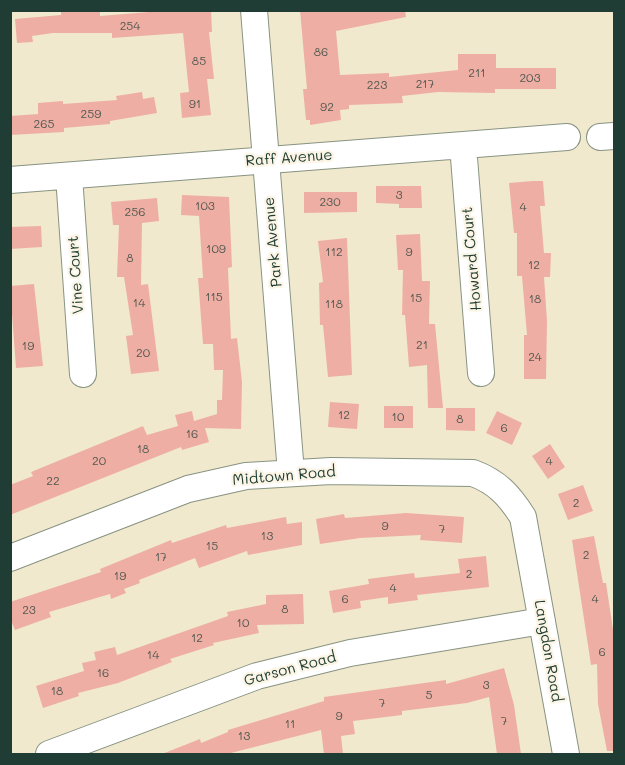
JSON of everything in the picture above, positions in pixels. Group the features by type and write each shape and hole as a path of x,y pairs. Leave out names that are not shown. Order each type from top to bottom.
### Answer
{"street":[{"name":"Park Avenue","path":"254,10 291,473"},
{"name":"Raff Avenue","path":"10,180 567,137"},
{"name":"Howard Court","path":"463,145 481,374"},
{"name":"Vine Court","path":"69,176 83,374"},
{"name":"Midtown Road","path":"10,558 188,489 246,476 331,471 473,473 491,480 511,497 523,517 530,547"},
{"name":"Langdon Road","path":"530,547 566,754"},
{"name":"Garson Road","path":"48,754 257,676 350,653 542,621"}],"building":[{"path":"173,10 211,10 212,32 209,32 214,79 207,79 211,115 182,118 180,93 189,92 183,33 112,38 112,33 53,33 32,36 33,42 17,43 15,19 61,15 61,12 100,12 100,16"},
{"path":"300,10 405,10 406,17 336,31 340,75 389,73 389,77 458,70 458,54 496,54 496,68 556,68 556,89 495,89 495,93 438,92 402,96 403,103 349,105 349,109 340,110 341,120 310,125 310,120 306,120 303,89 307,89"},
{"path":"142,92 143,99 154,97 157,113 110,121 110,124 64,128 64,132 10,135 10,116 38,114 38,103 63,101 63,104 117,100 116,96"},
{"path":"543,181 545,206 540,206 544,253 551,253 550,277 544,277 547,321 546,379 524,379 524,335 527,335 522,276 517,276 517,233 514,233 509,183"},
{"path":"376,186 421,186 422,208 399,208 399,204 376,203"},
{"path":"304,192 357,192 357,212 304,213"},
{"path":"182,195 229,197 232,267 228,268 231,339 237,338 242,382 241,429 205,428 209,442 182,450 181,447 10,515 10,485 33,476 31,472 143,426 147,435 178,426 175,415 192,411 194,421 217,414 217,400 222,400 223,370 214,370 213,344 203,344 198,278 203,278 199,216 181,215"},
{"path":"157,198 159,221 142,223 141,285 148,284 159,371 131,374 126,336 133,335 124,277 117,277 119,225 113,225 111,202"},
{"path":"41,226 42,247 10,249 10,227"},
{"path":"420,234 422,281 430,281 429,324 435,324 443,408 428,408 427,365 409,367 405,315 402,315 403,270 398,270 396,235"},
{"path":"347,238 352,375 328,377 323,325 320,325 319,283 323,282 318,241"},
{"path":"34,284 43,366 16,368 10,286"},
{"path":"330,402 359,404 357,429 328,427"},
{"path":"384,406 413,406 413,428 384,428"},
{"path":"446,408 475,408 475,431 446,430"},
{"path":"497,411 522,423 512,445 486,433"},
{"path":"550,444 565,467 548,479 532,456"},
{"path":"583,485 593,511 568,520 558,494"},
{"path":"406,513 464,517 462,543 420,540 421,535 360,538 320,544 316,519 344,514 345,518"},
{"path":"286,517 287,524 302,522 302,545 248,555 247,551 199,568 195,558 139,580 140,583 124,589 126,593 111,599 110,594 49,612 51,617 15,630 10,618 10,602 101,572 100,569 171,540 172,543 226,525 227,528"},
{"path":"594,536 603,583 606,583 615,643 615,751 607,751 598,704 597,664 591,665 572,540"},
{"path":"486,556 489,587 417,595 418,600 388,604 388,597 360,601 361,608 333,613 329,591 369,584 368,579 414,573 415,578 460,573 458,559"},
{"path":"303,594 304,624 257,625 259,633 213,643 214,645 170,659 172,662 118,683 78,693 79,696 43,708 36,686 84,671 82,663 96,660 94,652 115,647 117,655 228,616 227,612 266,604 266,595"},
{"path":"504,668 514,705 521,754 497,754 489,697 467,703 402,711 402,715 353,721 355,734 341,736 343,754 324,754 321,730 227,754 162,754 200,739 201,743 228,732 228,730 324,701 324,697 446,680 446,684"}]}
